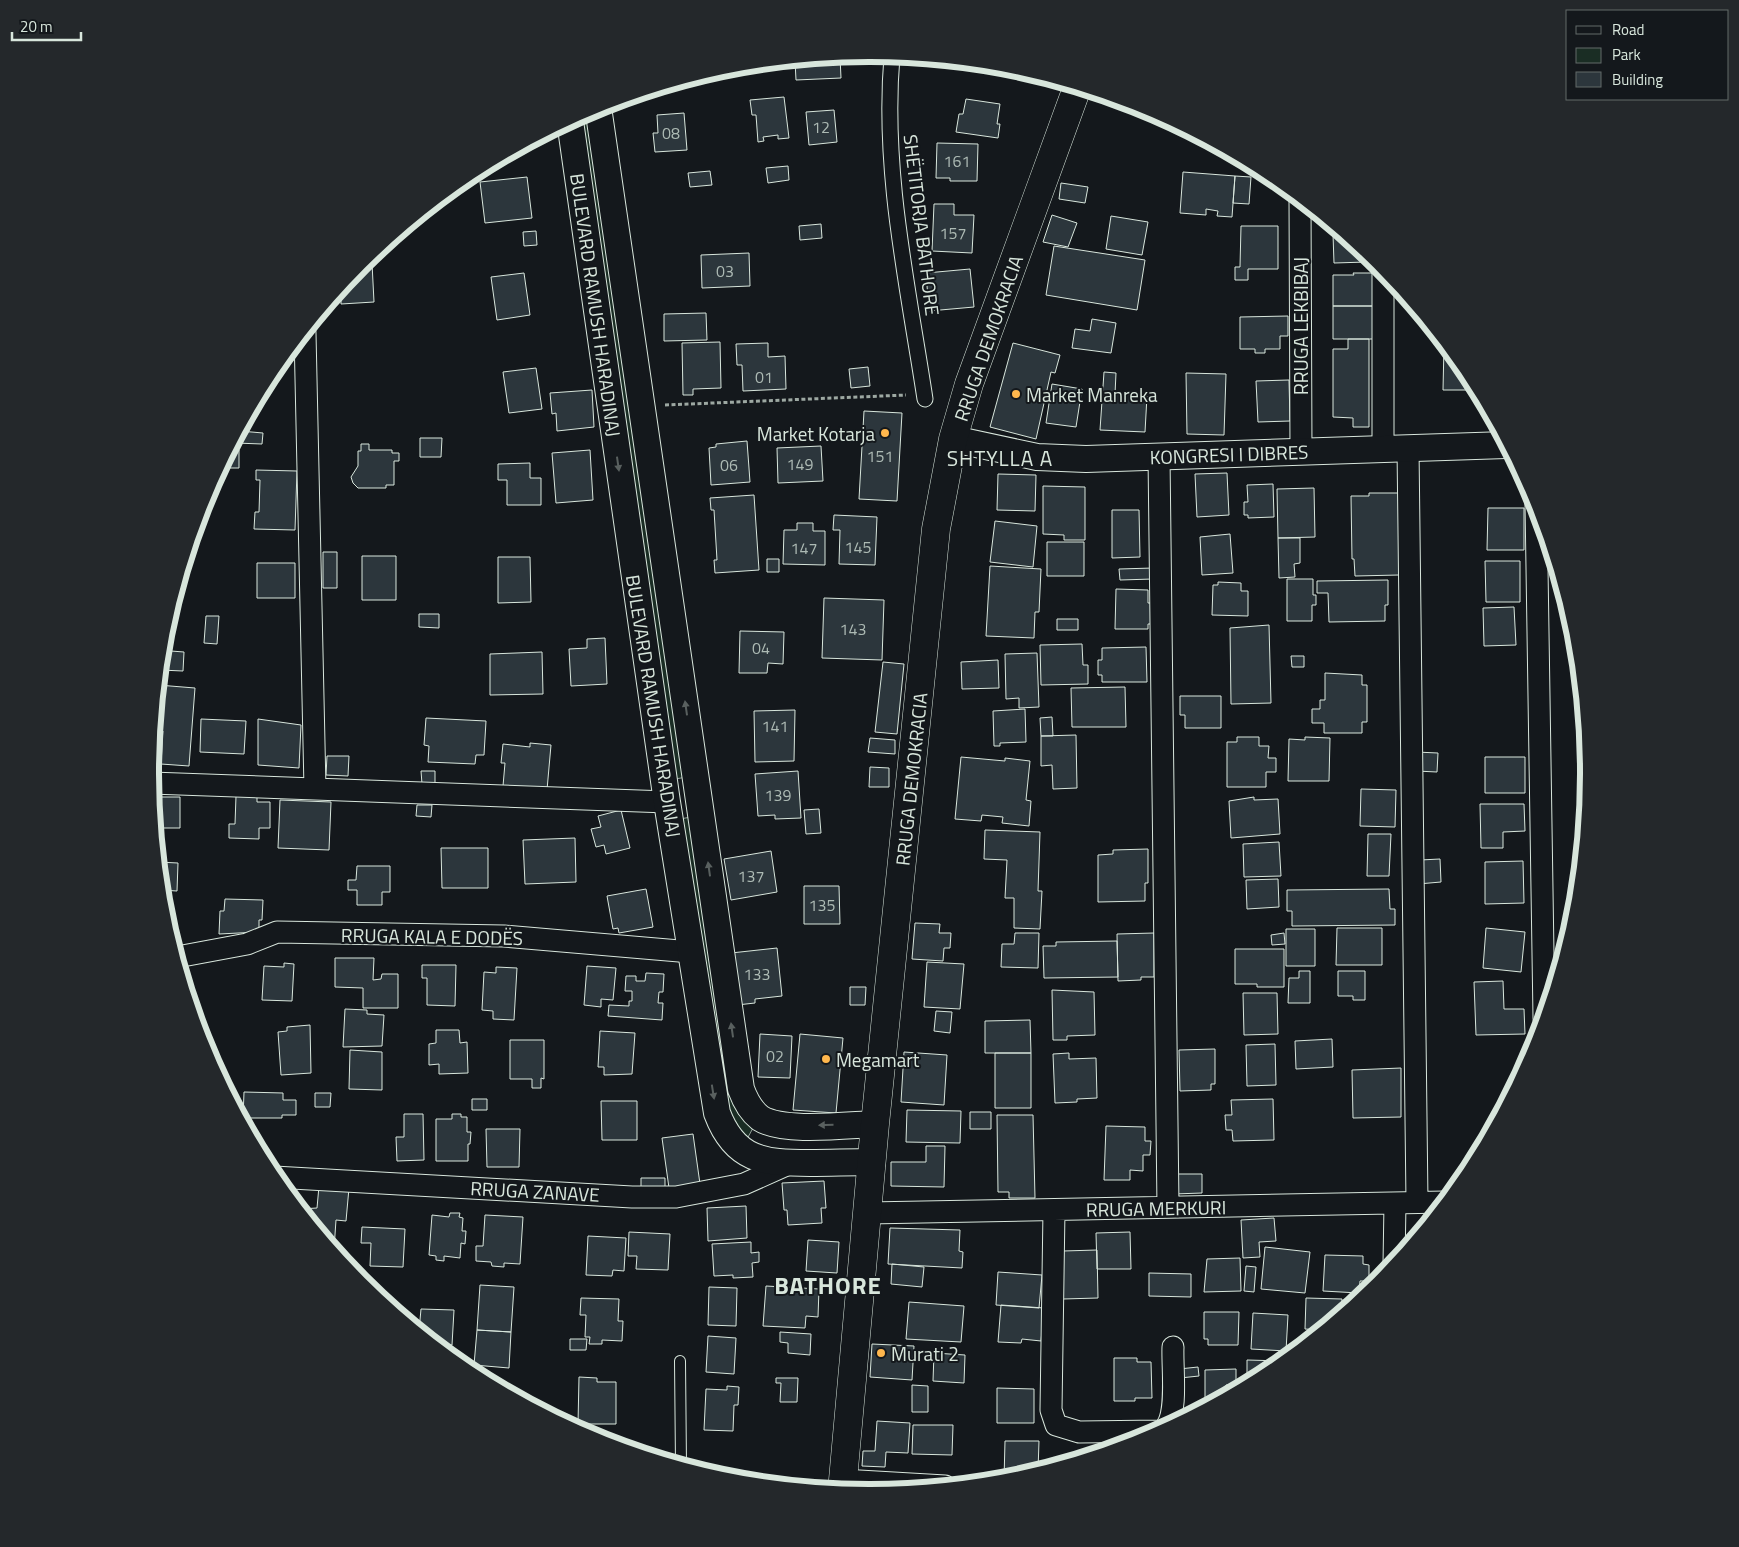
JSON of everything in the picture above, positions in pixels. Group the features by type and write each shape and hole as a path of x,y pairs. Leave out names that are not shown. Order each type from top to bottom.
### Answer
{"main road":[{"name":"RRUGA DEMOKRACIA","path":"842,1483 875,1124 936,529 954,439 970,384 1075,93"}],"street":[{"name":"SHËTITORJA BATHORE","path":"891,63 889,89 890,158 925,399"},
{"name":"BULEVARD RAMUSH HARADINAJ","path":"599,116 741,1089 744,1098 760,1117 773,1124 792,1126 875,1124"},
{"name":"BULEVARD RAMUSH HARADINAJ","path":"571,129 667,802 714,1102 721,1123 733,1142 753,1157 765,1161 791,1163 872,1162"},
{"name":"RRUGA LEKBIBAJ","path":"1300,208 1301,451"},
{"path":"1384,284 1395,448 1417,1202"},
{"path":"305,341 315,789"},
{"name":"KONGRESI I DIBRES","path":"954,439 1037,457 1086,459 1500,445"},
{"path":"1159,456 1168,1208"},
{"path":"1536,528 1544,1000"},
{"path":"159,782 700,804"},
{"name":"RRUGA KALA E DODËS","path":"183,956 247,944 277,932 504,936 691,952"},
{"path":"791,1163 792,1126"},
{"name":"RRUGA ZANAVE","path":"284,1178 632,1198 676,1197 744,1184 791,1163"},
{"name":"RRUGA MERKURI","path":"868,1213 1437,1202"},
{"path":"1394,1252 1395,1203"},
{"path":"1054,1210 1051,1410 1056,1425 1078,1432 1141,1430"},
{"path":"1171,1417 1173,1347"}],"lane":[{"path":"680,1361 681,1459"}],"path":[{"path":"641,406 901,394 925,399"}],"green space":[{"path":"589,120 687,777 675,779 578,125"},
{"path":"691,817 732,1098 739,1115 753,1128 747,1139 731,1122 680,819"}],"building":[{"path":"840,63 841,78 796,80 795,67"},
{"path":"784,97 789,138 778,139 778,135 763,137 764,141 758,142 756,115 752,115 750,100"},
{"path":"966,99 1000,104 997,124 1000,124 998,138 956,132 959,114 963,114"},
{"path":"834,110 837,142 809,145 806,112"},
{"path":"684,113 687,150 655,152 653,133 658,133 657,115"},
{"path":"937,143 978,144 977,181 950,181 950,178 936,178"},
{"path":"788,166 789,180 768,183 766,168"},
{"path":"710,171 712,185 690,187 688,173"},
{"path":"1183,172 1235,176 1232,217 1217,216 1218,211 1206,209 1206,215 1180,213"},
{"path":"1235,176 1251,177 1249,204 1233,203"},
{"path":"527,177 532,218 485,223 480,182"},
{"path":"1061,183 1088,187 1085,203 1059,199"},
{"path":"934,204 954,204 954,215 974,215 972,253 932,251"},
{"path":"1052,215 1077,223 1068,247 1043,242"},
{"path":"1111,216 1148,222 1142,255 1106,249"},
{"path":"821,224 822,238 800,240 799,226"},
{"path":"1241,226 1278,226 1278,269 1248,269 1248,280 1235,280 1235,267 1240,267"},
{"path":"536,231 537,245 524,246 523,232"},
{"path":"1333,235 1363,262 1334,263"},
{"path":"1054,246 1145,260 1137,310 1046,295"},
{"path":"749,253 750,286 702,288 701,255"},
{"path":"372,266 374,302 341,304 341,299"},
{"path":"970,269 974,307 929,311 926,273"},
{"path":"524,273 530,315 497,320 491,277"},
{"path":"1353,273 1374,273 1374,306 1333,306 1333,275 1354,275"},
{"path":"1333,306 1374,306 1374,339 1333,339"},
{"path":"706,313 707,340 664,341 664,314"},
{"path":"1288,316 1288,336 1280,336 1280,349 1265,349 1265,353 1255,353 1255,349 1240,349 1240,317"},
{"path":"1092,319 1116,323 1111,353 1072,348 1075,329 1090,331"},
{"path":"1348,339 1369,339 1369,427 1353,427 1353,418 1333,417 1333,349 1348,349"},
{"path":"720,342 721,388 693,389 693,395 683,395 682,343"},
{"path":"768,343 768,357 785,356 786,389 743,391 742,365 737,365 736,344"},
{"path":"1013,343 1060,355 1055,373 1051,372 1036,439 990,427"},
{"path":"1444,354 1468,390 1443,390"},
{"path":"868,367 870,386 851,388 849,369"},
{"path":"536,368 542,409 509,413 503,372"},
{"path":"1104,372 1116,373 1115,394 1147,396 1145,432 1100,430"},
{"path":"1186,373 1226,374 1224,435 1187,434"},
{"path":"1289,380 1290,421 1258,422 1256,381"},
{"path":"1052,384 1082,389 1076,427 1046,423"},
{"path":"592,390 594,427 557,431 556,413 552,414 550,393"},
{"path":"864,411 902,413 897,501 859,499"},
{"path":"247,432 263,433 262,444 240,443"},
{"path":"420,438 442,438 441,457 420,457"},
{"path":"747,441 750,482 711,485 709,448 716,447 716,444"},
{"path":"361,444 369,444 369,450 392,450 392,453 399,453 399,461 394,461 394,485 386,485 386,488 358,488 353,483 351,477 358,466 358,451 361,451"},
{"path":"821,446 823,481 778,483 777,448"},
{"path":"237,450 239,450 239,468 228,468"},
{"path":"590,450 593,500 556,503 552,453"},
{"path":"530,463 530,478 541,478 541,505 507,505 507,480 498,480 498,464"},
{"path":"256,470 297,471 295,530 254,529 255,512 259,512 260,480 256,480"},
{"path":"1227,473 1229,515 1197,517 1195,474"},
{"path":"998,474 1036,475 1035,511 997,510"},
{"path":"1273,484 1274,517 1248,518 1248,515 1244,515 1244,502 1248,502 1247,485"},
{"path":"1043,486 1085,487 1085,540 1064,540 1064,535 1043,534"},
{"path":"1314,488 1315,537 1278,538 1277,489"},
{"path":"1369,493 1399,493 1399,575 1355,576 1354,559 1352,559 1351,496 1369,496"},
{"path":"754,495 759,570 715,573 714,560 717,560 714,510 711,510 710,498"},
{"path":"1488,508 1524,508 1524,550 1487,550"},
{"path":"1112,510 1139,510 1140,557 1112,558"},
{"path":"834,515 877,517 875,565 839,564 840,530 833,530"},
{"path":"995,521 1037,526 1033,567 990,562"},
{"path":"797,523 813,523 813,531 825,531 825,565 783,564 784,530 797,530"},
{"path":"1230,534 1233,573 1202,575 1200,537"},
{"path":"1278,538 1300,538 1300,563 1294,564 1295,577 1279,578"},
{"path":"1047,542 1084,542 1084,576 1047,576"},
{"path":"323,552 337,552 337,588 323,588"},
{"path":"362,556 396,556 396,600 362,600"},
{"path":"498,557 530,557 531,602 498,603"},
{"path":"767,559 779,559 779,572 767,572"},
{"path":"1485,561 1520,561 1520,602 1486,602"},
{"path":"257,563 295,563 295,598 257,598"},
{"path":"990,566 1041,569 1039,612 1035,612 1034,638 986,636"},
{"path":"1153,568 1153,579 1120,580 1119,569"},
{"path":"1287,579 1313,579 1313,595 1316,595 1316,605 1312,605 1312,621 1287,621"},
{"path":"1388,580 1388,605 1385,605 1385,621 1329,622 1328,593 1317,593 1317,581"},
{"path":"1218,582 1241,583 1241,591 1248,591 1248,616 1212,615 1213,585 1218,585"},
{"path":"1116,589 1148,590 1148,603 1153,603 1152,624 1148,624 1148,629 1115,629"},
{"path":"824,598 884,600 882,660 822,658"},
{"path":"1514,607 1516,645 1484,646 1483,608"},
{"path":"419,614 439,614 439,628 419,627"},
{"path":"206,616 219,616 217,644 204,643"},
{"path":"1057,619 1078,619 1078,630 1057,630"},
{"path":"1269,625 1271,703 1231,704 1230,628"},
{"path":"740,631 784,632 783,664 768,663 767,673 739,673"},
{"path":"605,638 607,684 571,686 569,649 587,648 587,639"},
{"path":"1082,644 1083,665 1088,665 1088,684 1041,685 1040,645"},
{"path":"1146,647 1147,682 1102,682 1102,675 1098,675 1098,660 1102,660 1102,648"},
{"path":"170,648 171,651 184,652 183,671 167,670"},
{"path":"542,652 543,694 490,695 490,654"},
{"path":"1037,653 1039,707 1019,708 1019,698 1006,699 1005,654"},
{"path":"1291,656 1304,656 1304,667 1292,667"},
{"path":"998,660 999,688 962,689 961,662"},
{"path":"883,662 904,664 897,734 875,732"},
{"path":"1325,673 1362,675 1362,685 1367,685 1367,722 1362,722 1362,733 1324,733 1324,723 1312,723 1312,709 1320,709 1320,700 1325,700"},
{"path":"165,686 195,688 189,766 161,764 163,731 160,731 160,727"},
{"path":"1125,687 1126,727 1072,727 1071,688"},
{"path":"1180,696 1221,696 1221,728 1185,728 1185,715 1180,715"},
{"path":"1025,709 1026,742 1000,743 1000,746 994,746 993,711"},
{"path":"795,710 794,761 755,762 754,711"},
{"path":"1052,717 1053,736 1041,736 1040,718"},
{"path":"426,718 486,721 484,755 476,755 475,764 428,762 429,746 424,745"},
{"path":"201,719 246,721 244,754 200,752"},
{"path":"258,719 301,725 299,768 258,765"},
{"path":"1076,735 1077,788 1053,789 1052,765 1041,766 1041,736"},
{"path":"1237,737 1259,737 1259,746 1269,746 1268,758 1276,758 1276,772 1266,772 1266,787 1227,787 1227,742 1237,742"},
{"path":"1305,737 1330,738 1329,781 1288,781 1289,739 1305,740"},
{"path":"870,738 895,740 895,754 868,752"},
{"path":"530,743 551,745 547,790 503,786 505,763 501,763 503,744 530,747"},
{"path":"1416,752 1438,753 1437,772 1416,771"},
{"path":"327,756 349,756 348,776 326,775"},
{"path":"961,757 1005,761 1005,758 1030,761 1026,800 1031,801 1029,826 1002,823 1003,817 982,815 981,821 955,819"},
{"path":"1485,757 1525,757 1525,793 1485,793"},
{"path":"870,767 889,768 889,787 869,787"},
{"path":"421,771 435,771 435,784 422,784"},
{"path":"798,771 801,818 775,819 775,815 758,816 755,774"},
{"path":"1361,789 1396,790 1395,827 1360,826"},
{"path":"236,796 257,797 257,802 270,802 270,828 259,828 259,839 229,838 229,824 235,824"},
{"path":"160,797 180,797 180,828 161,828"},
{"path":"1254,797 1254,800 1278,799 1280,834 1231,838 1229,801"},
{"path":"280,800 331,802 329,850 278,848"},
{"path":"1480,804 1524,804 1525,831 1503,832 1503,848 1481,848"},
{"path":"417,805 432,805 431,817 416,816"},
{"path":"819,809 821,833 806,834 804,810"},
{"path":"621,810 630,848 606,854 604,845 596,847 591,829 601,827 598,816"},
{"path":"985,830 1040,832 1038,891 1042,891 1040,929 1014,928 1014,898 1005,898 1007,860 984,859"},
{"path":"1368,834 1391,834 1389,876 1367,876"},
{"path":"575,838 576,882 525,884 523,840"},
{"path":"1279,842 1281,876 1244,877 1243,844"},
{"path":"441,848 488,848 488,888 442,888"},
{"path":"1148,849 1148,883 1145,883 1145,901 1098,902 1098,855 1113,854 1113,850"},
{"path":"771,851 777,892 731,900 724,859"},
{"path":"1440,859 1441,882 1418,884 1420,860"},
{"path":"1523,861 1524,903 1485,904 1485,862"},
{"path":"165,862 178,863 177,891 169,890"},
{"path":"357,866 390,866 390,892 382,892 382,905 357,905 357,890 348,890 348,880 356,880"},
{"path":"1278,879 1279,907 1247,909 1246,880"},
{"path":"804,886 839,886 840,924 804,924"},
{"path":"646,889 653,927 619,933 618,928 613,929 607,896"},
{"path":"1389,889 1390,909 1395,909 1395,925 1292,926 1292,911 1287,911 1287,890"},
{"path":"225,899 263,900 259,932 219,934 220,911 224,911"},
{"path":"915,923 940,924 939,933 951,933 950,948 944,948 943,961 912,959"},
{"path":"1337,928 1382,928 1382,965 1336,965"},
{"path":"1486,928 1525,932 1521,972 1483,968"},
{"path":"1286,929 1315,929 1315,966 1286,966"},
{"path":"1015,933 1039,933 1038,968 1001,967 1002,944 1014,944"},
{"path":"1154,933 1154,977 1141,977 1141,980 1118,981 1117,934"},
{"path":"1284,933 1285,944 1272,945 1271,935"},
{"path":"1117,941 1118,977 1044,978 1043,946 1056,946 1056,942"},
{"path":"777,948 782,996 755,999 755,1003 737,1005 731,953"},
{"path":"1235,949 1284,949 1284,987 1257,987 1257,984 1235,984"},
{"path":"335,958 374,958 373,980 381,979 382,974 398,974 398,1008 363,1008 363,988 335,987"},
{"path":"927,962 964,964 960,1009 924,1007"},
{"path":"284,963 294,964 292,1001 262,1000 264,966 284,967"},
{"path":"422,965 456,965 455,1006 427,1005 427,978 422,978"},
{"path":"587,966 616,968 613,1000 601,999 601,1007 584,1005"},
{"path":"496,967 517,968 514,1020 493,1019 493,1011 482,1010 484,972 496,973"},
{"path":"1299,971 1310,971 1310,1003 1288,1003 1289,978 1299,978"},
{"path":"1338,971 1365,971 1365,1000 1353,1000 1353,996 1338,996"},
{"path":"646,973 664,974 663,992 659,992 658,1003 663,1003 662,1020 608,1016 609,1005 629,1006 629,1001 632,1001 632,991 625,991 626,976 636,976 636,981 645,981"},
{"path":"1503,981 1504,1009 1524,1009 1525,1034 1476,1035 1474,982"},
{"path":"850,987 866,987 865,1005 850,1005"},
{"path":"1052,990 1094,992 1095,1035 1067,1036 1067,1040 1053,1040"},
{"path":"1243,993 1277,993 1278,1034 1244,1035"},
{"path":"345,1009 367,1010 367,1014 384,1015 382,1046 343,1047"},
{"path":"936,1011 952,1012 950,1033 934,1031"},
{"path":"1030,1020 1031,1053 985,1053 985,1021"},
{"path":"310,1025 311,1073 281,1075 278,1032 287,1031 287,1027"},
{"path":"436,1030 459,1030 460,1043 467,1042 468,1073 439,1074 439,1064 429,1065 429,1044 436,1043"},
{"path":"600,1031 635,1033 632,1074 604,1075 604,1067 598,1067"},
{"path":"760,1034 792,1036 790,1078 758,1077"},
{"path":"800,1034 843,1038 836,1113 793,1110"},
{"path":"1332,1039 1333,1067 1296,1069 1295,1041"},
{"path":"510,1040 544,1040 544,1079 541,1078 541,1088 532,1088 532,1079 510,1079"},
{"path":"1275,1044 1276,1085 1247,1086 1246,1045"},
{"path":"1215,1049 1215,1084 1211,1084 1211,1090 1180,1091 1179,1050"},
{"path":"350,1050 382,1052 382,1090 349,1089"},
{"path":"904,1052 947,1055 944,1105 901,1102"},
{"path":"995,1053 1031,1053 1031,1108 995,1108"},
{"path":"1069,1053 1069,1059 1096,1058 1097,1098 1077,1099 1077,1102 1055,1103 1053,1054"},
{"path":"1401,1068 1401,1117 1353,1118 1352,1070"},
{"path":"244,1092 283,1093 283,1100 296,1100 296,1115 282,1115 282,1118 248,1118 243,1109"},
{"path":"315,1093 331,1093 330,1107 315,1107"},
{"path":"472,1099 487,1099 487,1110 472,1110"},
{"path":"1273,1099 1274,1140 1233,1141 1232,1130 1226,1130 1225,1115 1232,1115 1231,1100"},
{"path":"601,1101 637,1101 637,1140 602,1140"},
{"path":"907,1110 961,1111 960,1143 906,1142"},
{"path":"970,1112 991,1112 991,1129 970,1129"},
{"path":"404,1114 423,1114 424,1160 397,1161 396,1137 404,1137"},
{"path":"452,1114 461,1114 461,1117 467,1117 467,1132 471,1132 470,1144 468,1144 468,1161 436,1161 436,1119 452,1119"},
{"path":"997,1115 1033,1115 1035,1198 1009,1198 1009,1192 998,1192"},
{"path":"1106,1126 1145,1127 1145,1141 1151,1141 1150,1155 1143,1155 1143,1171 1130,1170 1130,1180 1104,1180"},
{"path":"486,1129 520,1129 519,1167 487,1167"},
{"path":"693,1134 700,1184 669,1188 662,1138"},
{"path":"926,1146 945,1146 944,1187 891,1186 891,1162 926,1162"},
{"path":"1173,1174 1202,1174 1202,1193 1174,1194"},
{"path":"641,1178 665,1178 665,1190 641,1190"},
{"path":"824,1181 826,1208 821,1208 822,1223 788,1225 787,1210 784,1210 782,1183"},
{"path":"319,1186 349,1188 346,1221 336,1220 335,1241 307,1209 317,1208"},
{"path":"746,1206 747,1238 708,1241 707,1208"},
{"path":"450,1213 460,1213 459,1217 463,1218 462,1231 466,1231 465,1244 461,1243 460,1258 444,1256 444,1261 436,1260 436,1256 429,1255 432,1215 449,1217"},
{"path":"485,1215 523,1217 520,1264 504,1263 504,1267 492,1266 491,1262 476,1261 476,1246 483,1246"},
{"path":"1274,1218 1276,1241 1259,1242 1260,1257 1243,1258 1241,1220"},
{"path":"362,1227 405,1229 403,1267 370,1266 371,1243 361,1243"},
{"path":"890,1228 960,1230 959,1251 963,1252 962,1268 888,1264"},
{"path":"629,1232 670,1234 668,1270 636,1269 637,1256 628,1256"},
{"path":"1130,1232 1131,1269 1097,1269 1096,1233"},
{"path":"588,1236 626,1238 624,1271 613,1270 612,1276 586,1275"},
{"path":"808,1240 839,1242 837,1273 806,1271"},
{"path":"751,1242 751,1253 759,1252 759,1262 752,1263 753,1277 733,1278 733,1275 714,1276 712,1244"},
{"path":"1265,1247 1310,1252 1305,1293 1261,1289"},
{"path":"1097,1250 1098,1298 1063,1299 1063,1251"},
{"path":"1325,1255 1363,1256 1363,1264 1369,1265 1369,1279 1367,1281 1360,1281 1359,1288 1354,1293 1323,1291"},
{"path":"1240,1258 1241,1291 1204,1292 1207,1259"},
{"path":"892,1264 924,1267 922,1287 891,1284"},
{"path":"1246,1266 1256,1267 1254,1292 1244,1291"},
{"path":"998,1272 1042,1275 1039,1308 996,1305"},
{"path":"1149,1273 1191,1274 1191,1297 1149,1296"},
{"path":"480,1285 514,1287 511,1332 477,1330"},
{"path":"766,1286 819,1289 818,1317 806,1316 805,1328 763,1326"},
{"path":"709,1287 737,1288 736,1326 708,1325"},
{"path":"581,1298 619,1299 618,1321 623,1321 622,1341 602,1340 602,1344 589,1344 590,1337 585,1337 586,1315 580,1315"},
{"path":"1306,1298 1342,1299 1342,1305 1312,1329 1305,1329"},
{"path":"909,1302 964,1306 961,1342 906,1339"},
{"path":"1001,1305 1044,1308 1041,1341 1022,1339 1021,1343 998,1342"},
{"path":"421,1309 454,1310 452,1345 446,1345 420,1324"},
{"path":"1204,1312 1239,1312 1238,1345 1208,1345 1208,1339 1204,1339"},
{"path":"1253,1313 1288,1315 1286,1350 1251,1349"},
{"path":"477,1330 511,1332 509,1368 474,1365"},
{"path":"780,1332 811,1334 810,1355 788,1353 788,1343 780,1342"},
{"path":"708,1336 736,1338 734,1374 706,1372"},
{"path":"570,1339 587,1339 586,1350 570,1350"},
{"path":"872,1344 914,1346 912,1380 870,1377"},
{"path":"934,1353 965,1355 964,1383 933,1381"},
{"path":"1114,1358 1137,1358 1137,1362 1151,1362 1152,1398 1135,1398 1135,1401 1114,1401"},
{"path":"1247,1360 1271,1361 1265,1365 1247,1376"},
{"path":"1198,1367 1199,1376 1180,1378 1179,1369"},
{"path":"1236,1369 1236,1382 1226,1385 1226,1388 1205,1398 1205,1370"},
{"path":"579,1377 597,1378 597,1382 616,1382 616,1424 584,1424 578,1421"},
{"path":"776,1378 798,1378 797,1402 780,1402 781,1383 776,1383"},
{"path":"912,1385 928,1386 928,1412 912,1412"},
{"path":"727,1386 739,1387 738,1405 734,1405 733,1431 704,1430 706,1389 727,1390"},
{"path":"997,1388 1034,1389 1034,1423 997,1423"},
{"path":"877,1421 910,1423 908,1453 886,1452 885,1467 862,1466 863,1451 875,1451"},
{"path":"913,1425 953,1425 952,1455 912,1454"},
{"path":"1005,1441 1039,1441 1038,1464 1004,1472"}],"place":[{"name":"Market Manreka","path":"1016,394"},
{"name":"Market Kotarja","path":"885,433"},
{"name":"Megamart","path":"826,1059"},
{"name":"Murati 2","path":"881,1353"}],"district":[{"name":"SHTYLLA A","path":"1000,458"},
{"name":"BATHORE","path":"828,1285"}]}
